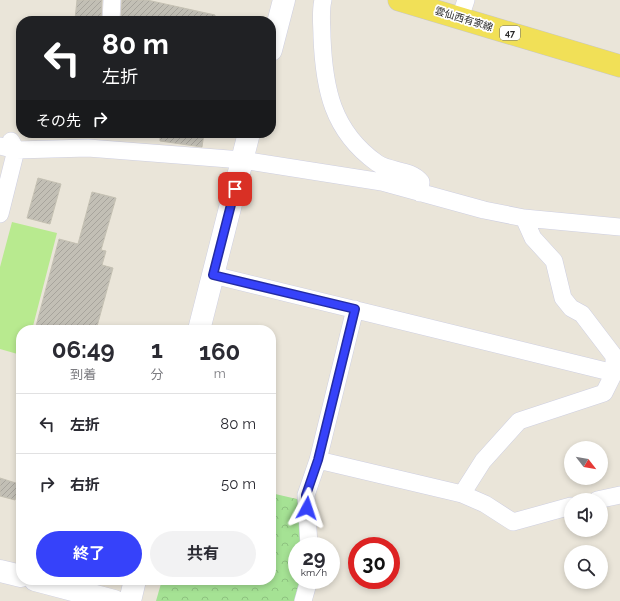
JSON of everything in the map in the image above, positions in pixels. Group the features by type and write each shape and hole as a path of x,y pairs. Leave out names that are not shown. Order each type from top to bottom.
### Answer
{"main road":[{"name":"雲仙西有家線","path":"399,0 463,9 620,66"}],"street":[{"path":"111,16 112,0"},
{"path":"276,31 284,0"},
{"path":"323,0 323,64 330,101 344,128 360,150 378,164 418,178 421,182 420,193"},
{"path":"0,134 13,143 8,148 0,214"},
{"path":"200,325 248,138"},
{"path":"8,148 90,141 242,160 382,182 484,210 524,218 620,227"},
{"path":"462,494 483,461 519,421 604,393 614,373 614,356 582,314 571,308 563,298 554,261 533,238 524,218"},
{"path":"213,275 614,373"},
{"path":"308,537 306,495 318,460 355,309"},
{"path":"318,460 462,494 485,504 513,522 564,508"},
{"path":"608,498 620,495"},
{"path":"0,570 16,575"},
{"path":"54,585 114,601"},
{"path":"130,601 134,585"},
{"path":"303,601 306,589"}],"green space":[{"path":"12,222 57,233 33,325 16,325 16,354 0,349 0,267"},
{"path":"276,494 301,500 303,537 288,537 288,589 301,589 298,601 156,601 161,585 276,585"}],"building":[{"path":"77,0 102,0 101,16 75,16"},
{"path":"122,0 147,0 215,15 215,16 121,16"},
{"path":"160,138 203,138 202,147 160,141"},
{"path":"38,178 61,184 50,224 27,218"},
{"path":"92,192 116,198 101,250 106,251 102,265 113,268 97,325 36,325 59,239 78,244"},
{"path":"0,478 16,483 15,500 0,496"}],"route":[{"path":"235,189 213,275 355,309 318,460 306,495 307,508"}]}
